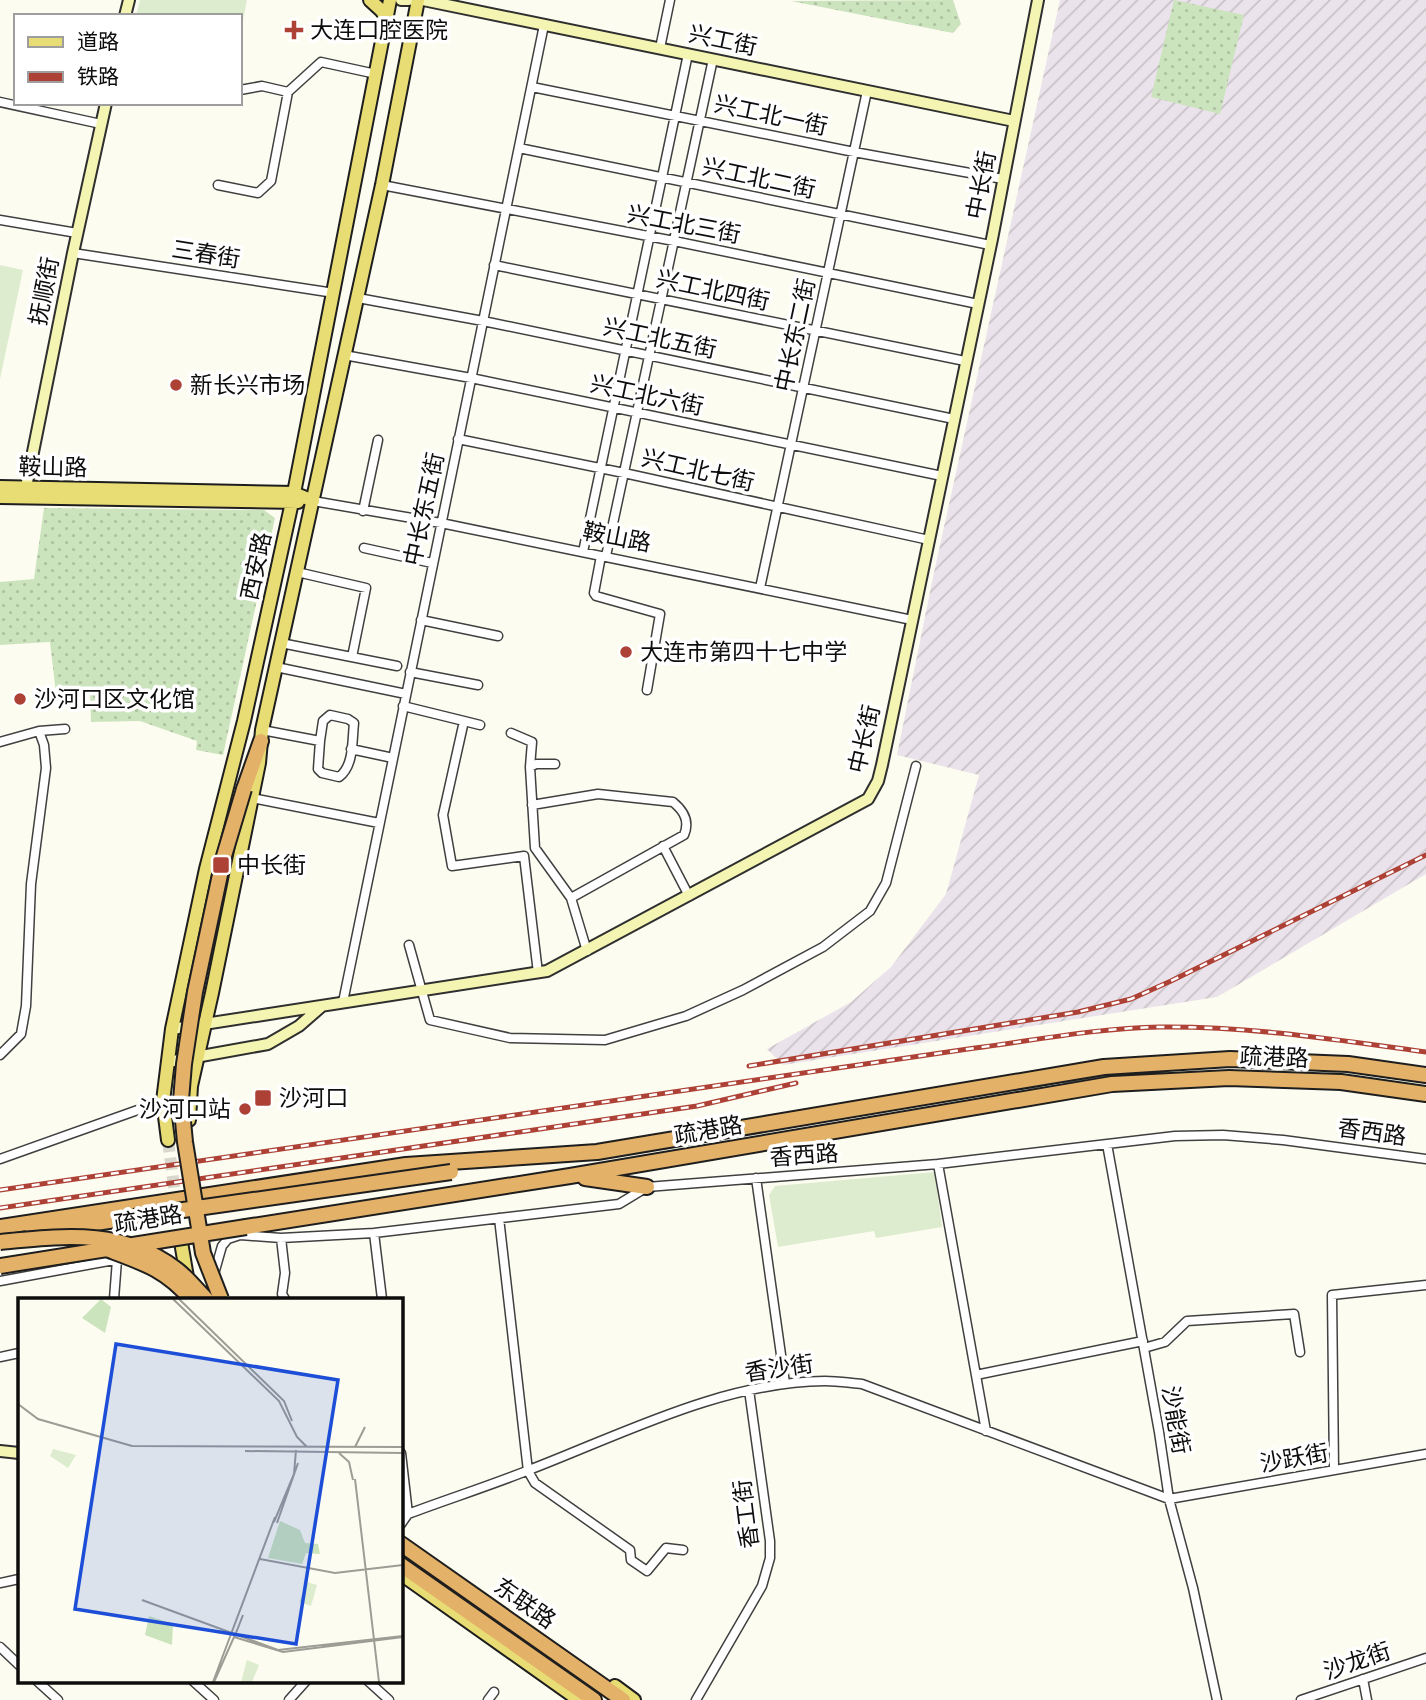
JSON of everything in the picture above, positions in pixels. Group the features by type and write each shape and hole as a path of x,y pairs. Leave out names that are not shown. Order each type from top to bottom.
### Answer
{"highway":[{"path":"221,1298 204,1254 185,1142 181,1100 195,992 224,856 248,793 261,735"},
{"path":"0,1240 597,1152 1104,1067 1230,1059 1348,1064 1426,1075"},
{"name":"疏港路","path":"0,1266 570,1176 1112,1084 1241,1078 1341,1082 1426,1094"},
{"path":"0,1227 406,1164 597,1152"},
{"path":"570,1176 647,1187"},
{"path":"0,1240 111,1238 132,1244 177,1269 205,1298"},
{"path":"0,1256 71,1248 106,1249 145,1263 176,1282 191,1298"},
{"name":"东联路","path":"402,1545 623,1700"},
{"name":"东联路","path":"402,1566 594,1700"}],"main road":[{"path":"370,0 382,11 387,21"},
{"name":"西安路","path":"168,1140 163,1101 172,1028 206,869 244,721 293,498 390,0"},
{"name":"西安路","path":"261,735 358,298 420,0"},
{"name":"鞍山路","path":"0,487 293,498 313,501"},
{"name":"鞍山路","path":"0,497 293,498"},
{"path":"191,1139 189,1103 194,1072 248,793"},
{"path":"207,1240 214,1274 227,1298"},
{"path":"181,1242 192,1298"},
{"path":"402,1537 634,1700"},
{"path":"402,1575 579,1700"}],"street":[{"path":"401,0 410,0"},
{"name":"兴工街","path":"420,0 1014,121"},
{"path":"660,48 670,0"},
{"name":"中长街","path":"172,1028 547,971 868,799 878,781 978,304 1038,0"},
{"name":"中长东五街","path":"343,1002 544,25"},
{"path":"583,552 688,54"},
{"path":"647,690 660,614 596,596 594,593 624,473 713,59"},
{"path":"218,185 258,192 271,181 288,92 321,62 376,74"},
{"path":"242,90 262,86 288,92"},
{"name":"兴工北一街","path":"532,87 1003,179"},
{"name":"中长东二街","path":"760,588 867,91"},
{"path":"0,102 101,124"},
{"name":"抚顺街","path":"26,488 106,105"},
{"name":"兴工北二街","path":"519,148 990,245"},
{"name":"兴工北三街","path":"382,185 674,241 978,304"},
{"path":"0,220 77,233"},
{"name":"三春街","path":"73,253 334,293"},
{"name":"兴工北四街","path":"495,265 965,361"},
{"name":"兴工北五街","path":"358,298 483,321 954,419"},
{"name":"兴工北六街","path":"344,355 471,378 942,476"},
{"name":"兴工北七街","path":"458,439 929,540"},
{"path":"363,511 379,440"},
{"name":"鞍山路","path":"313,501 441,523 912,620"},
{"path":"364,548 432,562"},
{"path":"297,572 366,588 352,657"},
{"path":"421,620 498,636"},
{"path":"281,643 397,666"},
{"path":"276,667 406,694"},
{"path":"410,671 478,685"},
{"path":"403,706 480,725"},
{"path":"330,715 355,723 349,764 345,773 339,777 322,774 318,769 320,741 323,721 330,715"},
{"path":"464,721 443,816 452,866 524,856 538,973"},
{"path":"0,742 39,731 65,729"},
{"path":"0,1055 21,1034 26,1006 31,884 46,768 44,745 39,731"},
{"path":"511,733 532,742 530,767 535,848 571,898 587,951"},
{"path":"261,735 320,741"},
{"path":"351,749 393,758"},
{"path":"530,767 536,764 555,764"},
{"path":"409,945 430,1020 510,1038 605,1040 686,1016 823,947 870,912 886,883 916,766"},
{"path":"248,793 379,823"},
{"path":"532,805 598,794 673,802 685,815 687,827 684,835 571,898"},
{"path":"663,846 689,896"},
{"path":"167,1062 268,1044 299,1026 322,1006"},
{"path":"194,1072 215,1053"},
{"path":"0,1159 163,1101"},
{"name":"香西路","path":"214,1274 218,1255 228,1239 240,1235 281,1238 374,1233 619,1204 647,1187 938,1164 1175,1136 1223,1135 1283,1140 1426,1159"},
{"name":"沙能街","path":"1107,1144 1169,1499 1193,1588 1217,1700"},
{"path":"938,1164 986,1431"},
{"path":"756,1178 785,1383"},
{"path":"499,1218 528,1471 535,1483 630,1550 631,1560 647,1571 666,1548 683,1550"},
{"path":"374,1233 382,1298"},
{"path":"281,1238 285,1273 282,1294 284,1298"},
{"path":"0,1281 117,1260 181,1242"},
{"path":"114,1298 117,1260"},
{"path":"1334,1471 1332,1295 1426,1286"},
{"path":"976,1375 1166,1342 1187,1321 1294,1314 1300,1352"},
{"path":"0,1357 18,1353"},
{"name":"香沙街","path":"408,1514 528,1471 650,1421 749,1390 785,1383 827,1381 862,1384 1169,1499"},
{"name":"香工街","path":"696,1700 762,1586 770,1558 770,1541 749,1390"},
{"path":"0,1451 18,1453"},
{"name":"沙跃街","path":"1169,1499 1426,1454"},
{"path":"0,1458 18,1461"},
{"path":"402,1461 408,1514 402,1523"},
{"path":"0,1583 18,1580"},
{"path":"0,1647 18,1664"},
{"name":"沙龙街","path":"1301,1700 1426,1658"},
{"path":"1363,1679 1367,1700"},
{"path":"38,1682 58,1700"},
{"path":"194,1682 214,1700"},
{"path":"289,1700 305,1682"},
{"path":"369,1682 389,1700"},
{"path":"488,1700 494,1692"}],"shaded area":[{"path":"1060,0 1426,0 1426,874 1217,997 783,1065 767,1049 851,1002 891,967 946,894 979,775 897,755 933,577"}],"green space":[{"path":"140,0 247,0 242,25 242,14 136,14"},
{"path":"953,0 961,24 953,33 791,1"},
{"path":"1174,0 1244,15 1220,114 1151,97"},
{"path":"0,265 23,270 0,379"},
{"path":"44,508 264,510 275,518 223,755 196,750 197,741 140,721 91,722 90,691 56,693 50,642 0,645 0,582 34,579"},
{"path":"935,1172 942,1227 876,1238 874,1231 778,1247 769,1195 775,1186"}],"tunnel":[{"path":"168,1140 181,1242"}],"railway":[{"path":"749,1066 1078,1012 1131,999 1426,855"},
{"path":"0,1190 1114,1030 1160,1027 1227,1029 1426,1052"},
{"path":"0,1208 697,1106 796,1083"}],"place":[{"name":"大连口腔医院","path":"294,30"},
{"name":"新长兴市场","path":"176,385"},
{"name":"大连市第四十七中学","path":"626,652"},
{"name":"沙河口区文化馆","path":"20,699"},
{"name":"中长街","path":"221,865"},
{"name":"沙河口","path":"263,1098"},
{"name":"沙河口站","path":"245,1109"}]}
